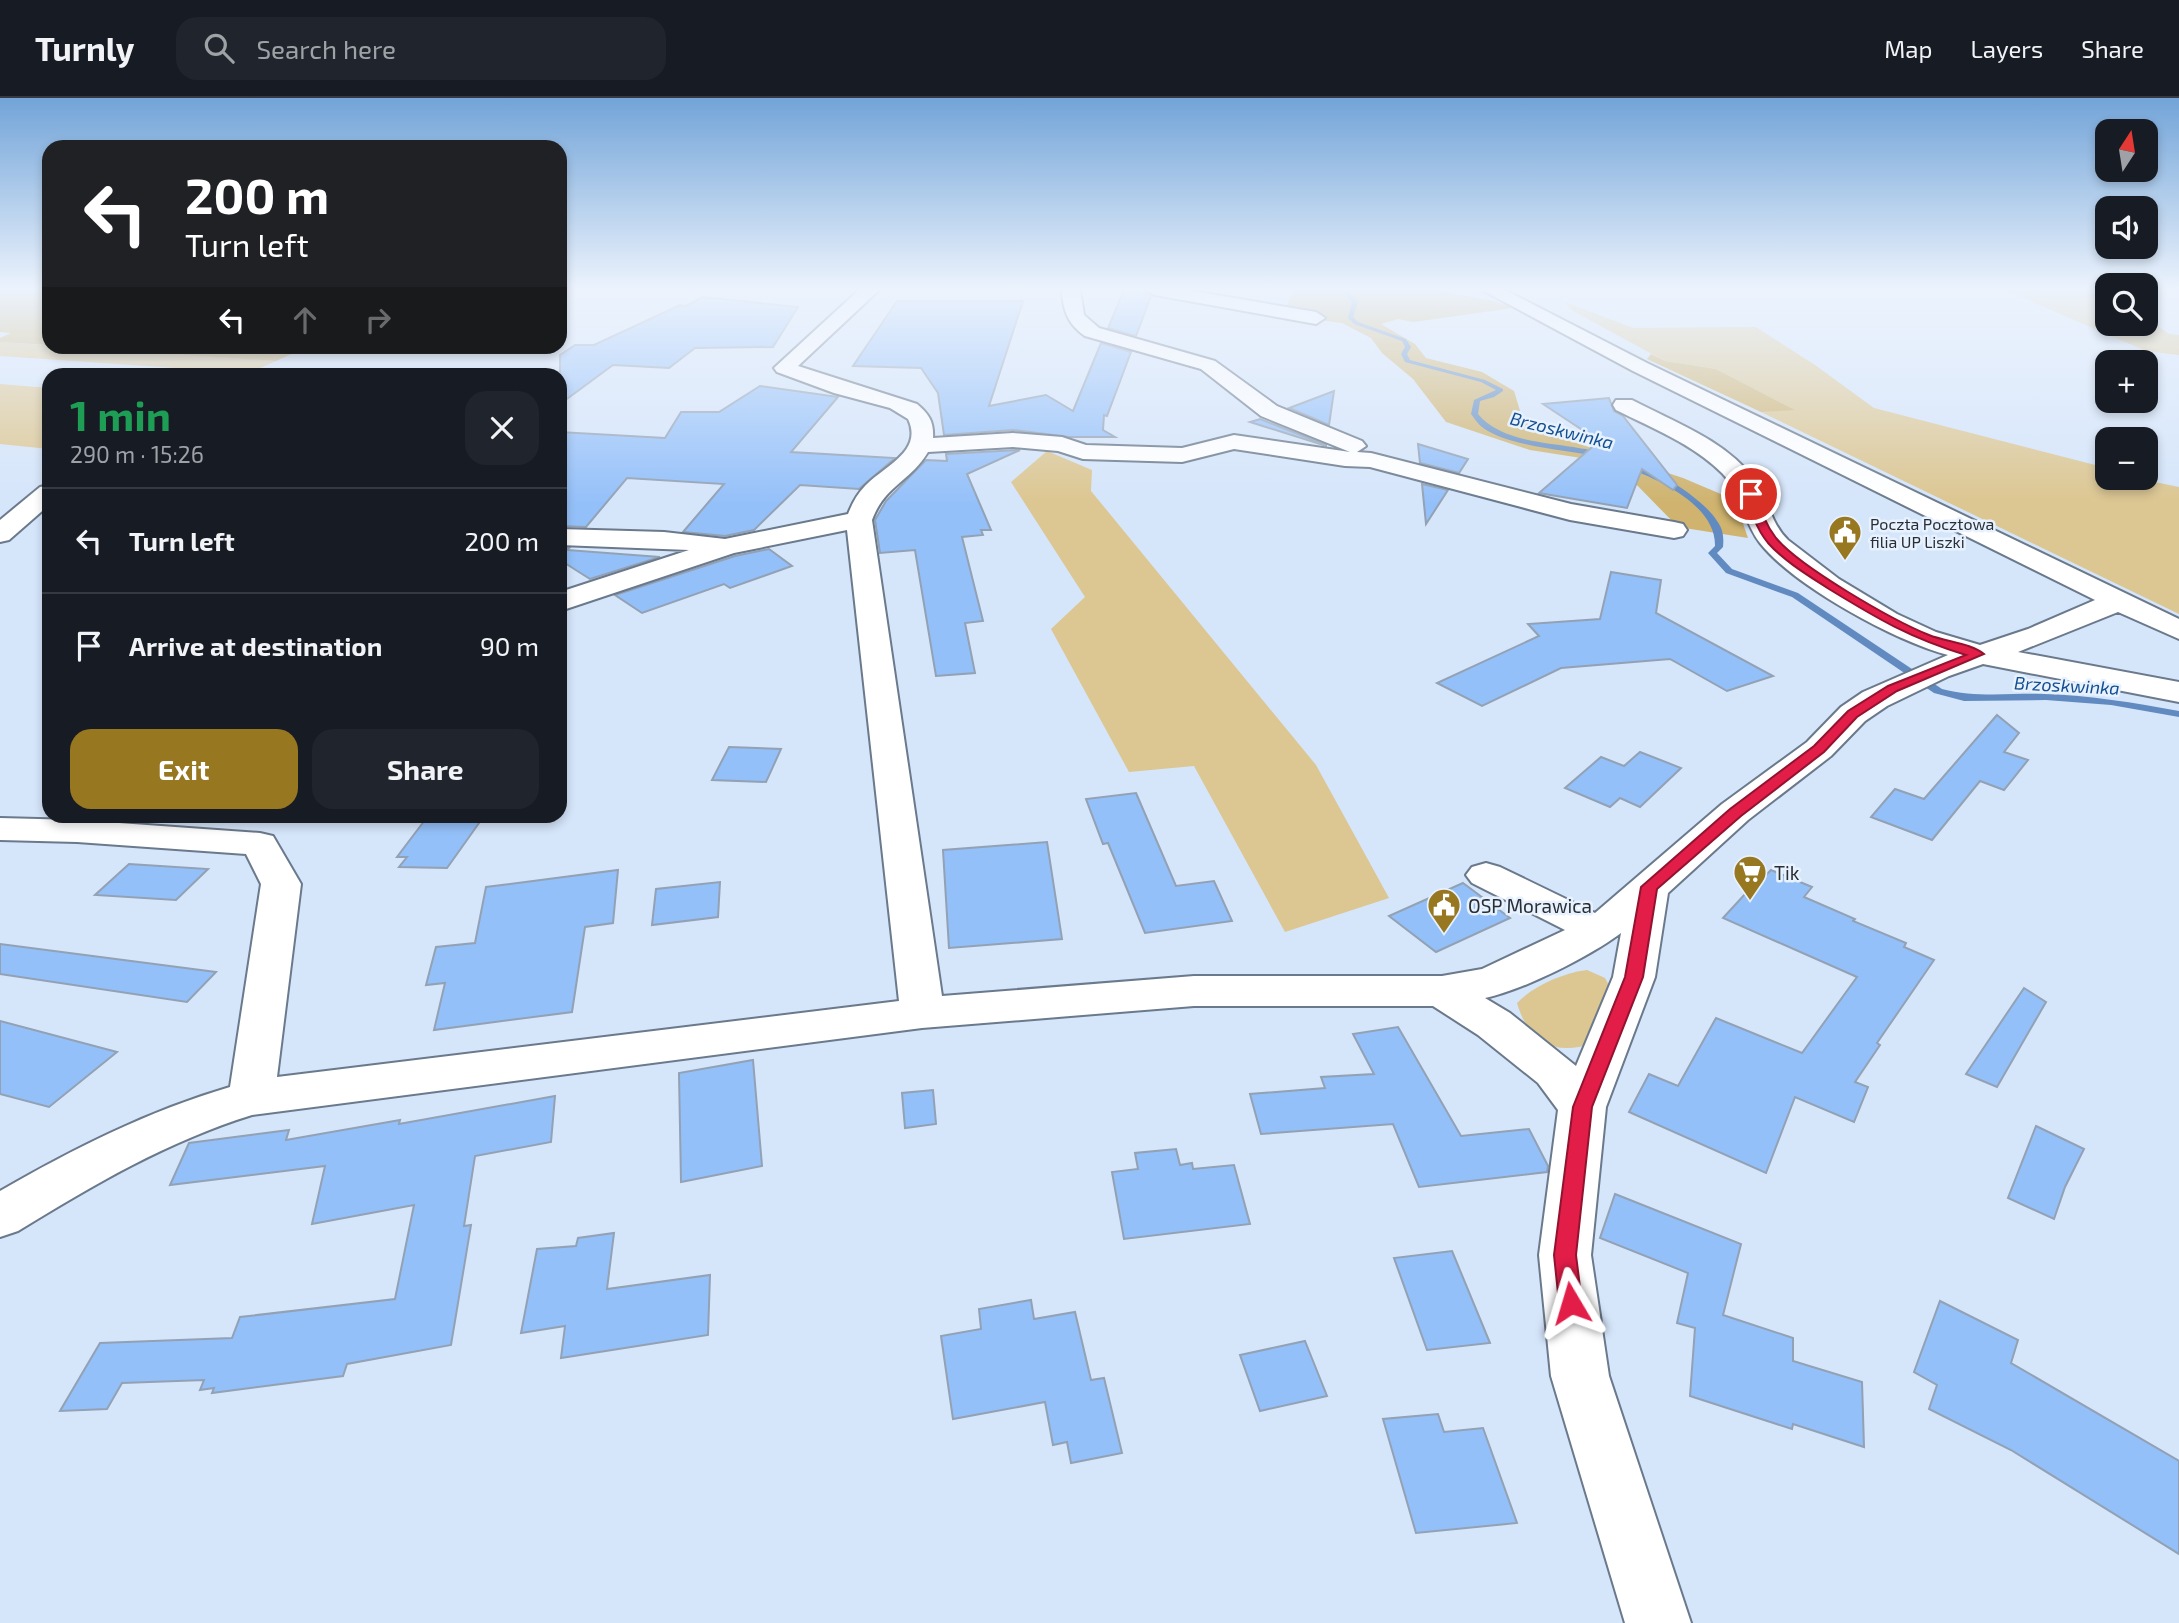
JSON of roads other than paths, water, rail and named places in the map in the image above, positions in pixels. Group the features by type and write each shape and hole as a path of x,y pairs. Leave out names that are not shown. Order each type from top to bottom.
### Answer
{"street":[{"path":"792,361 784,368 851,392 900,403 919,415 924,428 920,446 906,465 882,482 866,498 859,520 922,1013"},
{"path":"1195,361 1222,373 1269,411 1360,448 1368,453 1371,460"},
{"path":"1631,361 2179,630"},
{"path":"1640,366 1641,361"},
{"path":"1624,405 1695,442 1720,459 1741,478 1751,494 1759,520 1773,542 1810,572 1897,625 1927,639 1978,654 2179,692"},
{"path":"920,446 1013,440 1062,444 1083,452 1182,455 1234,442 1345,460 1371,460 1570,512 1674,530"},
{"path":"4,531 42,498"},
{"path":"567,600 728,545 859,520"},
{"path":"4,531 42,528"},
{"path":"567,537 728,545"},
{"path":"0,1216 103,1155 208,1109 252,1098 922,1013 1194,991 1442,991 1490,982 1528,967 1598,930 1618,916 1735,812 1819,749 1853,714 1892,689 1938,668 2039,635 2118,601"},
{"path":"0,829 267,830 281,884 259,1029 252,1098"},
{"path":"1486,875 1598,930"},
{"path":"1649,887 1634,977 1582,1107 1565,1255 1580,1376 1658,1623"},
{"path":"1442,991 1494,1024 1554,1071 1582,1107"}],"waterway":[{"name":"Brzoskwinka","path":"1408,361 1483,381 1501,390 1477,400 1475,414 1483,425 1521,440 1601,455"},
{"name":"Brzoskwinka","path":"1628,465 1666,482 1704,510 1713,520 1719,534 1719,547 1712,553 1729,571 1795,595 1938,691 1964,698 2046,697 2111,702 2179,714"}],"place":[{"name":"Poczta Pocztowa filia UP Liszki","path":"1845,562"},
{"name":"Tik","path":"1750,902"},
{"name":"OSP Morawica","path":"1444,935"}]}
